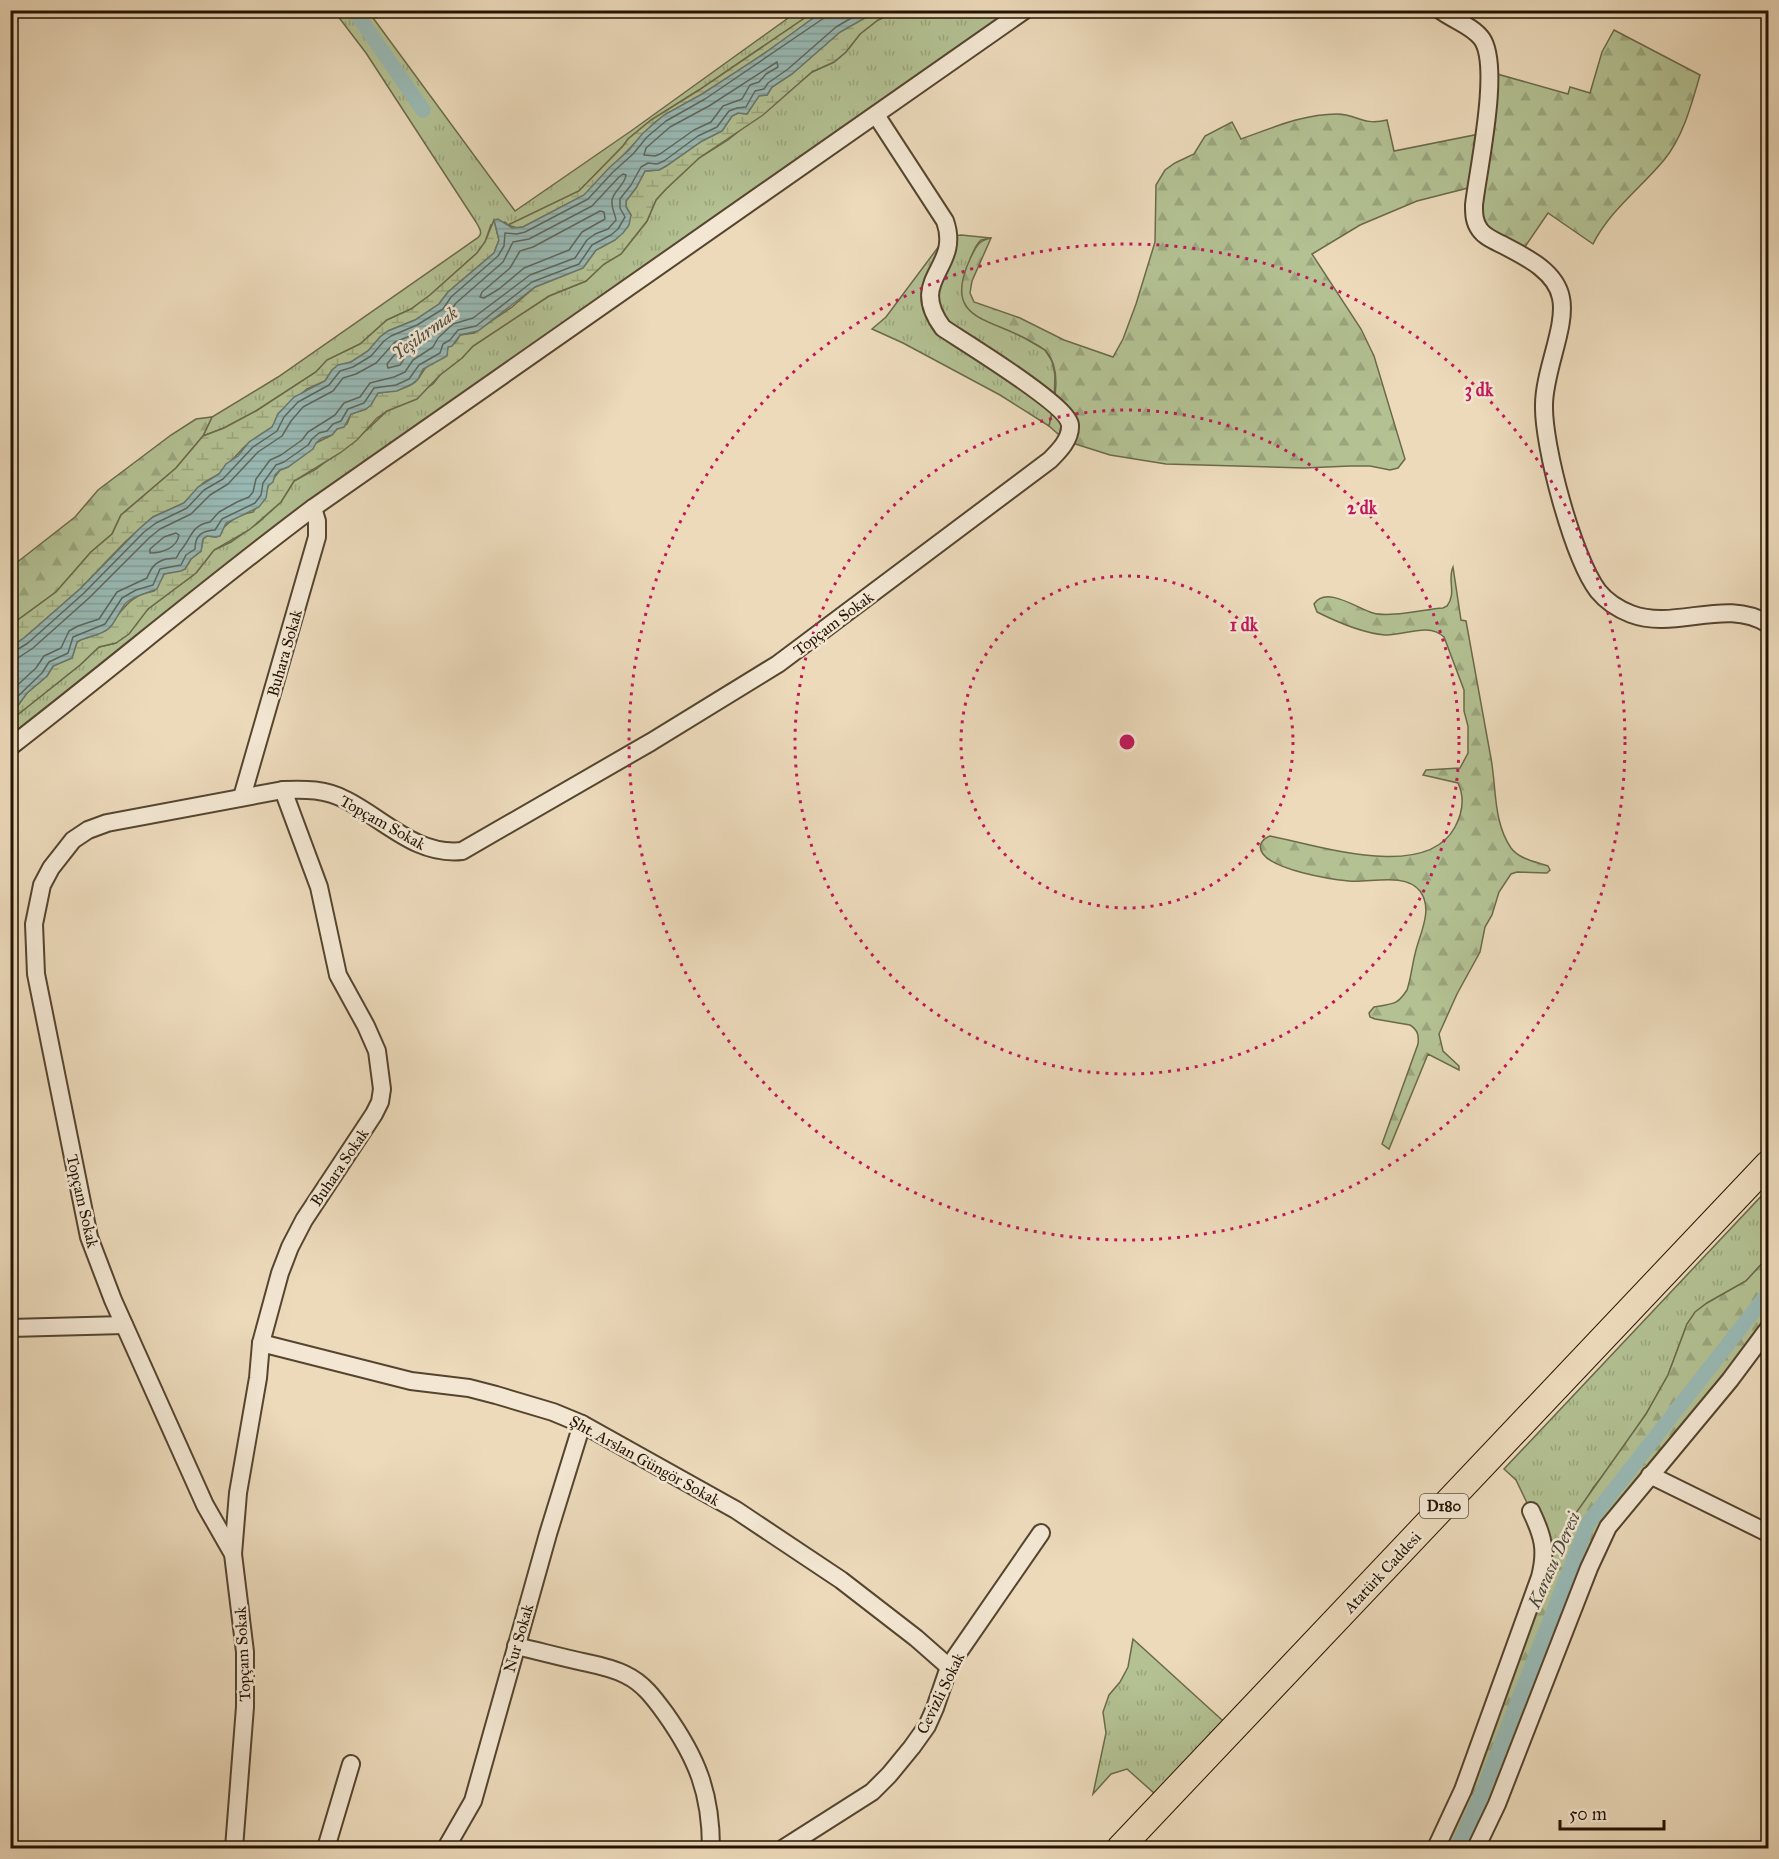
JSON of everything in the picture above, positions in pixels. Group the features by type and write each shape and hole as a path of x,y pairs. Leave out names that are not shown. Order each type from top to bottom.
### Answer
{"highway":[{"name":"Atatürk Caddesi","path":"1120,1848 1768,1164"},
{"name":"Atatürk Caddesi","path":"1144,1848 1768,1189"}],"street":[{"path":"10,747 115,666 250,555 313,508 1025,10"},
{"path":"1440,10 1473,30 1481,38 1489,56 1489,99 1478,169 1474,220 1481,232 1531,260 1547,273 1559,290 1562,300 1562,318 1546,376 1544,405 1546,431 1554,470 1574,539 1596,588 1613,605 1630,614 1650,619 1734,613 1750,615 1768,624"},
{"name":"Topçam Sokak","path":"234,1848 245,1707 245,1652 233,1554 205,1505 124,1325 89,1237 36,974 33,946 37,903 42,885 56,860 73,840 107,823 283,790 311,789 346,799 420,845 435,850 462,851 651,742 778,664 1028,478 1057,453 1066,441 1070,426 1061,411 1043,395 943,328 933,314 929,298 931,285 943,263 949,231 945,221 876,115"},
{"name":"Buhara Sokak","path":"242,797 317,537 317,521 313,508"},
{"name":"Buhara Sokak","path":"233,1554 238,1493 258,1378 261,1344 280,1273 290,1247 317,1197 374,1114 380,1102 382,1089 377,1051 338,975 319,887 283,790"},
{"path":"10,1329 124,1325"},
{"path":"1476,1848 1497,1804 1597,1548 1608,1527 1712,1403 1768,1329"},
{"name":"Şht. Arslan Güngör Sokak","path":"261,1344 411,1381 469,1388 553,1412 582,1424 736,1510 841,1580 916,1638 949,1667"},
{"name":"Nur Sokak","path":"446,1848 472,1801 582,1424"},
{"path":"1650,1475 1768,1533"},
{"path":"1436,1848 1460,1797 1540,1577 1545,1550 1541,1532 1531,1511"},
{"name":"Cevizli Sokak","path":"784,1848 872,1792 912,1747 927,1726 949,1667 1041,1533"},
{"path":"516,1646 612,1669 642,1685 679,1734 700,1772 709,1809 711,1848"},
{"path":"326,1848 351,1764"}],"green space":[{"path":"334,11 368,11 515,211 798,11 815,11 651,120 628,139 579,191 508,225 505,222 491,225 485,242 477,253 411,309 387,320 360,344 327,360 316,372 256,411 203,436 212,417 278,377 476,239 481,233 366,53"},
{"path":"815,11 823,11 732,75 654,123 585,195 523,227 508,225 579,191 628,139 651,120"},
{"path":"877,11 897,11 878,20 860,34 846,52 834,62 812,72 763,115 699,158 656,200 647,221 621,254 604,264 586,281 549,296 473,346 417,399 387,411 340,453 294,481 281,502 249,530 214,550 196,573 148,609 129,634 116,643 99,647 11,720 11,707 19,704 27,693 47,676 53,666 72,658 77,642 108,629 132,600 154,591 164,574 185,569 191,559 201,551 203,539 207,536 216,537 232,520 253,512 280,470 288,467 316,443 347,424 351,414 366,409 378,393 400,389 414,383 427,367 444,356 448,347 455,343 460,335 474,333 512,307 535,287 583,268 596,250 615,240 631,215 626,207 626,201 645,171 659,170 702,141 722,131 732,116 738,113 747,114 759,95 767,95 772,87 792,74 840,32"},
{"path":"897,11 1025,11 404,443 11,747 11,720 99,647 116,643 148,609 196,573 214,550 231,542 258,523 281,502 294,481 316,469 368,429 387,411 433,384 473,346 549,296 586,281 604,264 621,254 647,221 656,200 699,158 728,140 812,72 834,62 846,52 860,34 878,20"},
{"path":"1614,30 1700,75 1686,119 1671,151 1608,220 1593,244 1548,213 1520,254 1481,232 1476,186 1417,201 1360,225 1312,254 1361,329 1374,356 1405,459 1398,468 1390,470 1370,466 1304,468 1166,464 1110,455 1066,441 1049,426 1055,398 1056,377 1046,351 1015,333 986,321 966,306 962,295 963,279 970,259 980,243 991,238 972,281 970,293 974,302 1020,318 1064,340 1113,357 1123,339 1136,304 1155,242 1156,185 1165,170 1194,154 1205,136 1232,122 1241,139 1300,119 1337,114 1371,122 1387,120 1394,151 1484,133 1490,72 1568,94 1570,87 1590,93 1602,52"},
{"path":"494,220 499,240 494,253 448,292 439,304 415,320 388,331 368,351 351,362 338,366 332,370 325,381 307,389 278,414 273,427 245,446 219,474 203,483 184,503 153,517 125,542 80,589 11,647 11,625 56,592 91,552 112,534 121,515 176,468 203,436 256,411 316,372 327,360 360,344 387,320 411,309 430,295 477,253 485,242"},
{"path":"961,235 991,238 981,240 978,244 969,262 962,286 980,318 1016,333 1045,350 1052,361 1055,375 1054,405 1049,426 1000,395 872,329 886,317 942,242 949,237"},
{"path":"212,417 203,436 176,468 121,515 112,534 91,552 56,592 11,625 11,567 75,517 98,490 171,435 196,419"},
{"path":"1453,567 1461,620 1466,621 1501,826 1514,852 1528,860 1548,866 1550,870 1547,873 1517,872 1511,874 1499,892 1492,915 1485,927 1480,952 1439,1034 1443,1051 1459,1066 1459,1070 1428,1054 1389,1149 1382,1144 1418,1044 1418,1036 1410,1025 1375,1019 1370,1017 1369,1013 1374,1007 1396,1002 1407,990 1426,914 1424,898 1414,885 1406,882 1396,880 1349,881 1290,869 1269,860 1261,851 1260,846 1270,836 1342,852 1369,856 1396,856 1420,853 1441,844 1455,827 1462,805 1462,794 1458,783 1423,775 1426,770 1460,768 1468,753 1464,690 1444,637 1431,630 1392,635 1367,632 1317,612 1314,604 1319,599 1334,597 1380,614 1443,608 1450,601"},
{"path":"1768,1189 1768,1257 1746,1281 1707,1303 1687,1324 1668,1375 1646,1414 1593,1488 1540,1577 1541,1532 1516,1480 1504,1469"},
{"path":"1768,1257 1768,1329 1625,1505 1476,1848 1436,1848 1540,1577 1576,1513 1646,1414 1668,1375 1687,1324 1695,1312 1746,1281"},
{"path":"1133,1639 1233,1730 1164,1802 1127,1769 1111,1774 1093,1794 1106,1733 1103,1712 1109,1695 1120,1682 1128,1667"}],"water":[{"name":"Yeşilırmak","path":"823,11 877,11 840,32 792,74 772,87 767,95 759,96 747,114 738,113 732,116 722,131 702,141 659,170 645,171 626,201 626,207 631,215 629,225 615,240 596,250 583,268 535,287 478,331 460,335 452,346 448,347 447,356 423,369 418,379 412,384 397,391 378,393 366,409 351,414 344,427 322,438 313,449 280,470 268,486 266,498 259,507 226,523 220,536 207,536 203,539 201,551 191,559 185,569 164,574 157,589 129,600 108,629 77,642 72,658 53,666 47,676 27,693 19,704 11,707 11,647 80,589 153,517 184,503 198,487 219,474 249,442 272,427 278,414 294,397 325,381 338,365 351,362 368,351 388,331 415,320 439,304 448,292 494,253 499,240 494,220 498,219 512,228 523,227 584,195 643,133 664,115 702,94 765,53"}],"waterway":[{"path":"354,10 423,110"},
{"name":"Karasu Deresi","path":"1457,1848 1480,1798 1588,1523 1768,1293"}]}
